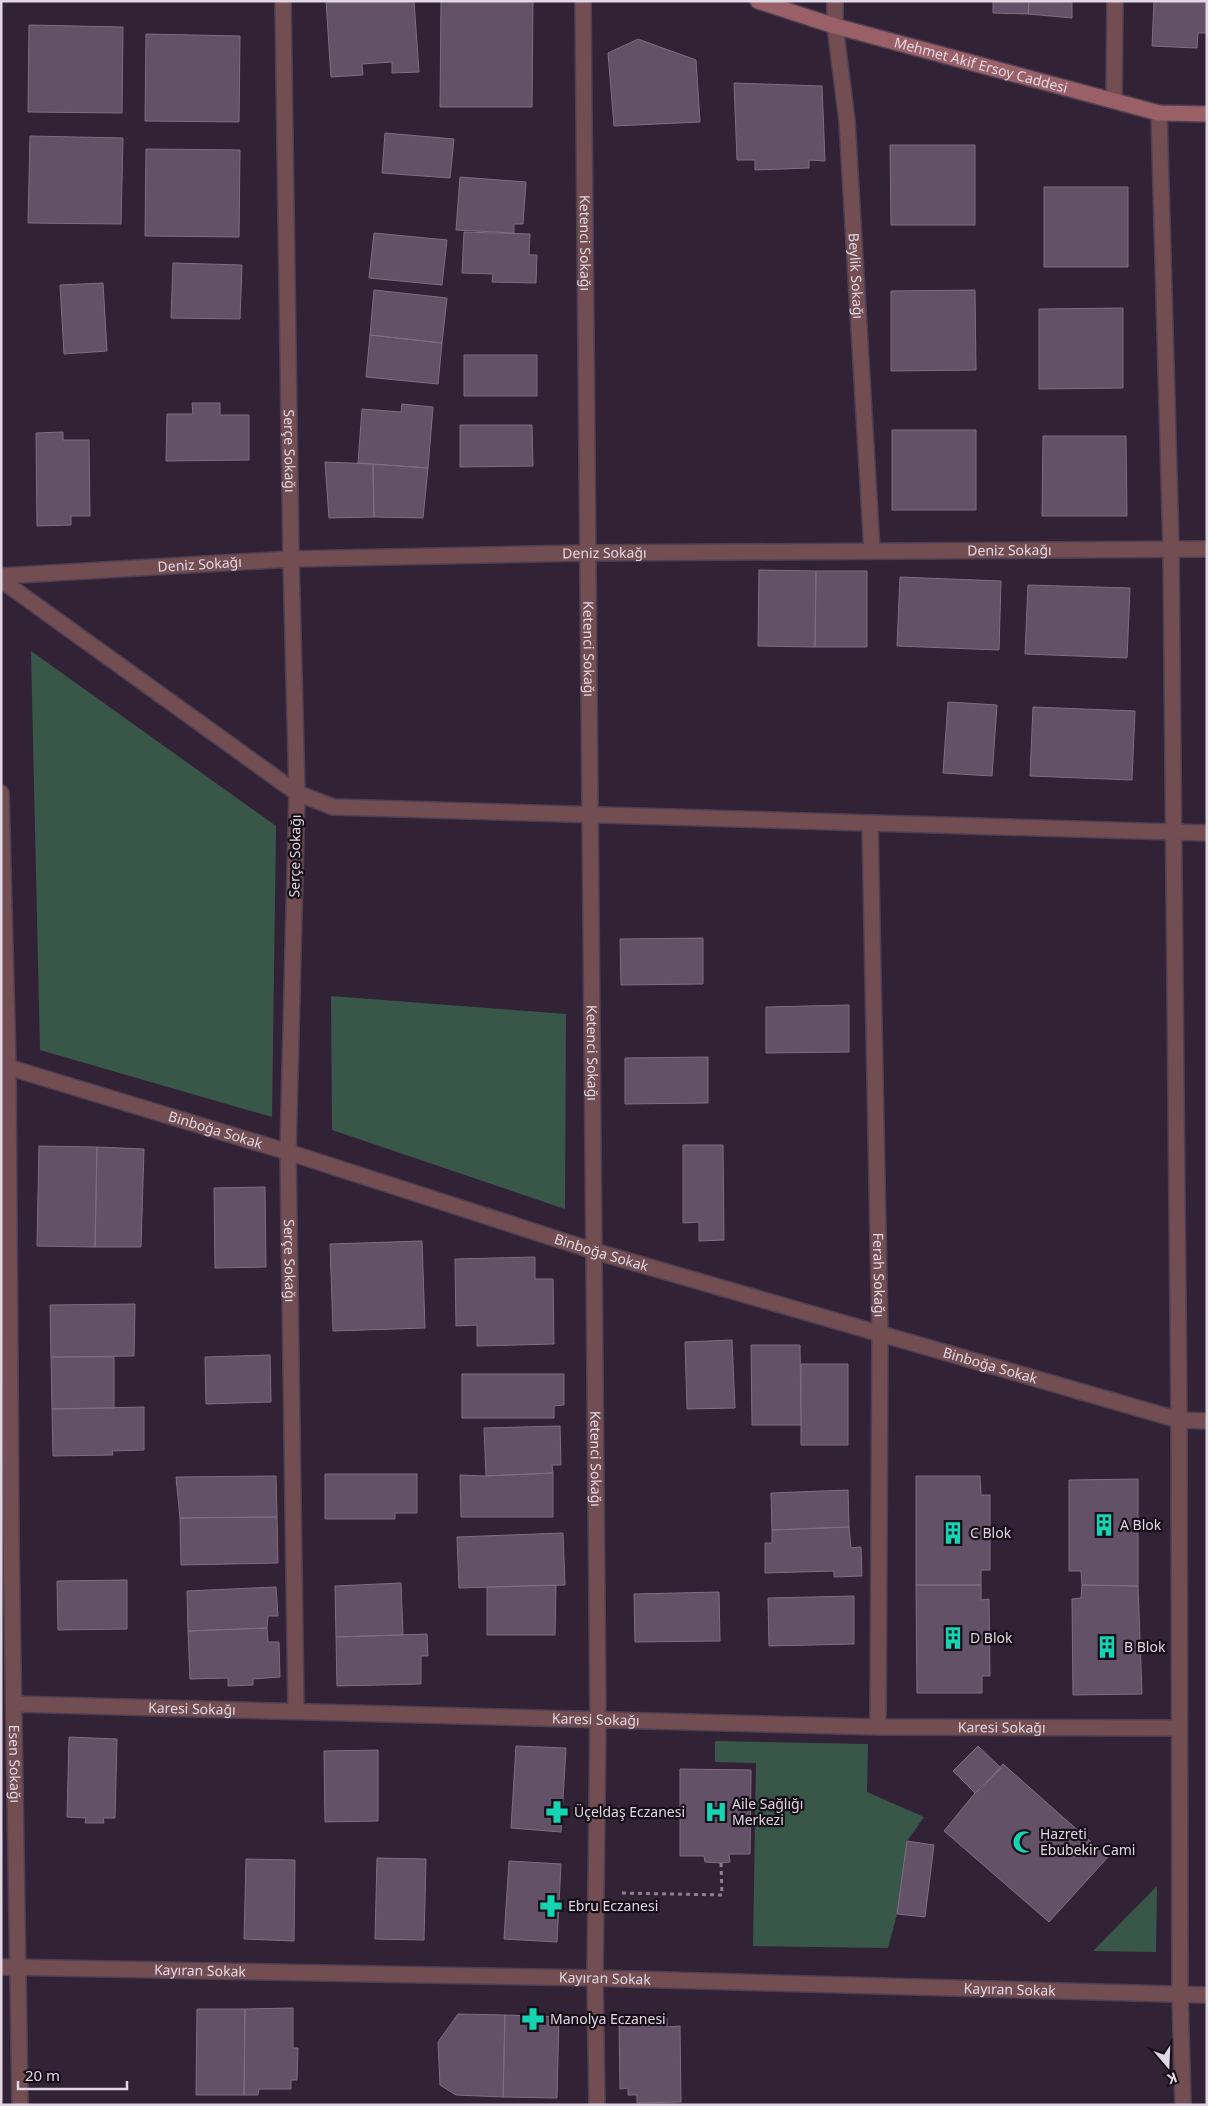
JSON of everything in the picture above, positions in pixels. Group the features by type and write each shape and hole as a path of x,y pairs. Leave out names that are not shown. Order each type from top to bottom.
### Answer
{"main road":[{"name":"Mehmet Akif Ersoy Caddesi","path":"758,1 835,26 1114,101 1159,112 1207,114"}],"street":[{"name":"Serçe Sokağı","path":"283,1 291,559 297,792 288,1152 296,1711"},
{"name":"Ketenci Sokağı","path":"584,1 598,1720 595,1978 597,2105"},
{"name":"Beylik Sokağı","path":"836,1 835,26 847,120 872,551"},
{"path":"1114,101 1115,1"},
{"path":"1159,112 1171,548 1172,832 1179,1420 1178,1728 1180,1994 1183,2105"},
{"name":"Deniz Sokağı","path":"1,576 291,559 588,553 1207,548"},
{"path":"1,580 297,792 333,807 1207,833"},
{"name":"Esen Sokağı","path":"1,794 6,1539 14,1704 20,2105"},
{"name":"Ferah Sokağı","path":"870,823 880,1334 878,1727"},
{"name":"Binboğa Sokak","path":"4,1066 288,1152 594,1251 1179,1420 1207,1421"},
{"name":"Karesi Sokağı","path":"14,1704 878,1727 1178,1728"},
{"name":"Kayıran Sokak","path":"1,1967 595,1978 1207,1995"}],"path":[{"path":"596,1893 722,1895 722,1863"}],"green space":[{"path":"31,651 276,826 272,1117 40,1050"},
{"path":"331,996 566,1014 565,1209 332,1130"},
{"path":"715,1741 868,1744 867,1792 924,1817 907,1841 897,1914 888,1948 753,1946 756,1763 715,1762"},
{"path":"1157,1886 1156,1952 1093,1951"}],"building":[{"path":"326,1 414,1 419,72 392,73 392,62 362,64 363,75 331,77"},
{"path":"441,1 533,1 532,107 440,107"},
{"path":"993,1 1029,1 1028,14 993,13"},
{"path":"1029,1 1072,1 1072,18 1028,14"},
{"path":"1154,1 1207,1 1207,33 1198,33 1197,48 1152,46"},
{"path":"29,25 123,27 122,113 28,112"},
{"path":"146,34 240,36 239,122 145,121"},
{"path":"638,39 696,60 700,122 614,126 608,53"},
{"path":"734,83 822,86 825,161 809,160 809,168 755,170 755,160 737,160"},
{"path":"385,133 454,139 450,178 382,173"},
{"path":"30,136 123,138 121,224 28,223"},
{"path":"890,145 975,145 975,225 891,225"},
{"path":"146,149 240,150 239,237 145,236"},
{"path":"460,177 526,182 523,224 514,224 514,233 456,230"},
{"path":"1044,187 1128,187 1128,267 1044,267"},
{"path":"464,232 530,234 529,255 537,255 536,283 492,282 493,274 462,273"},
{"path":"374,233 447,240 442,285 369,278"},
{"path":"173,263 242,265 240,319 171,318"},
{"path":"103,283 107,351 64,354 60,285"},
{"path":"374,290 447,298 442,343 370,335"},
{"path":"975,290 976,370 891,371 891,291"},
{"path":"1123,308 1123,388 1039,389 1039,309"},
{"path":"370,335 442,343 438,384 366,377"},
{"path":"464,355 537,355 537,396 464,396"},
{"path":"192,403 220,403 220,415 249,415 249,460 166,461 167,414 193,414"},
{"path":"402,404 433,407 428,468 358,463 362,409 401,412"},
{"path":"460,425 532,425 533,466 460,467"},
{"path":"892,430 976,430 976,510 892,510"},
{"path":"63,432 63,440 89,440 90,516 71,516 71,525 37,526 36,433"},
{"path":"1043,436 1126,436 1127,516 1042,516"},
{"path":"325,462 373,464 374,517 329,518"},
{"path":"373,464 428,468 423,518 374,517"},
{"path":"759,570 816,571 815,647 758,646"},
{"path":"816,571 867,571 867,647 815,647"},
{"path":"900,577 1001,581 999,650 897,646"},
{"path":"1028,585 1130,588 1127,658 1025,654"},
{"path":"948,702 997,705 992,776 943,773"},
{"path":"1033,707 1135,711 1132,780 1030,776"},
{"path":"703,938 703,984 621,985 620,939"},
{"path":"849,1005 849,1052 766,1053 766,1007"},
{"path":"708,1057 708,1103 625,1104 625,1058"},
{"path":"683,1145 723,1145 724,1240 699,1241 699,1222 683,1223"},
{"path":"39,1146 97,1147 95,1247 37,1246"},
{"path":"97,1147 144,1149 141,1247 95,1247"},
{"path":"265,1187 266,1267 215,1268 214,1188"},
{"path":"422,1241 425,1328 333,1331 330,1244"},
{"path":"535,1257 535,1279 553,1279 554,1344 477,1346 477,1325 456,1326 455,1259"},
{"path":"135,1304 134,1356 51,1357 50,1305"},
{"path":"732,1340 735,1408 687,1409 685,1342"},
{"path":"751,1345 800,1345 801,1425 752,1425"},
{"path":"270,1355 271,1402 206,1404 205,1357"},
{"path":"51,1357 114,1357 114,1408 52,1409"},
{"path":"801,1364 848,1364 848,1445 801,1445"},
{"path":"462,1374 564,1374 564,1405 554,1406 554,1418 462,1418"},
{"path":"144,1407 144,1450 112,1451 113,1455 53,1456 52,1409"},
{"path":"560,1426 561,1465 552,1465 553,1473 486,1476 484,1428"},
{"path":"553,1473 553,1517 461,1517 460,1475 486,1476"},
{"path":"325,1474 417,1474 417,1513 395,1513 395,1519 325,1519"},
{"path":"276,1476 277,1517 180,1518 176,1477"},
{"name":"C Blok","path":"916,1476 980,1476 981,1495 990,1495 990,1570 981,1570 981,1585 916,1585"},
{"name":"A Blok","path":"1138,1479 1138,1586 1082,1585 1081,1571 1069,1571 1069,1480"},
{"path":"848,1490 849,1527 772,1530 771,1493"},
{"path":"277,1517 278,1563 181,1565 180,1518"},
{"path":"849,1527 851,1548 861,1547 862,1576 834,1577 834,1571 765,1573 765,1543 772,1543 772,1530"},
{"path":"563,1533 565,1585 459,1588 457,1537"},
{"path":"127,1580 127,1629 58,1630 57,1581"},
{"path":"401,1583 403,1635 336,1637 335,1586"},
{"path":"556,1585 555,1635 487,1635 487,1587"},
{"name":"D Blok","path":"916,1585 981,1585 981,1600 989,1599 990,1676 982,1676 982,1693 917,1693"},
{"name":"B Blok","path":"1082,1585 1138,1586 1142,1694 1073,1695 1072,1599 1081,1598"},
{"path":"276,1587 278,1616 268,1616 267,1628 188,1631 187,1591"},
{"path":"719,1592 720,1641 635,1642 634,1594"},
{"path":"854,1596 854,1644 769,1646 768,1598"},
{"path":"267,1628 268,1642 279,1642 280,1677 253,1679 253,1685 228,1686 228,1678 190,1679 188,1631"},
{"path":"427,1634 428,1656 421,1656 421,1684 337,1686 336,1637"},
{"path":"69,1737 117,1739 115,1818 103,1818 104,1823 85,1823 86,1818 67,1817"},
{"path":"516,1746 566,1748 561,1832 511,1828"},
{"path":"978,1746 1001,1768 975,1793 953,1771"},
{"path":"378,1750 378,1821 325,1822 324,1751"},
{"name":"Hazreti Ebubekir Cami","path":"1003,1764 1108,1857 1049,1922 944,1831 975,1793 981,1789"},
{"name":"Aile Sağlığı Merkezi","path":"680,1769 751,1770 750,1854 729,1854 730,1862 721,1863 705,1862 704,1856 680,1856"},
{"path":"907,1841 934,1845 925,1917 897,1914"},
{"path":"377,1858 426,1859 424,1940 375,1939"},
{"path":"246,1859 295,1860 294,1941 244,1939"},
{"path":"509,1861 561,1864 557,1942 504,1939"},
{"path":"293,2008 293,2048 298,2048 297,2080 291,2080 291,2089 259,2089 258,2095 244,2095 245,2009"},
{"path":"197,2009 245,2009 244,2095 196,2095"},
{"path":"458,2014 505,2015 503,2097 456,2095 440,2085 438,2042"},
{"path":"505,2015 559,2017 557,2098 503,2097"},
{"path":"667,2018 667,2027 680,2026 681,2102 637,2103 637,2095 628,2095 628,2088 620,2089 619,2019"}],"place":[{"name":"A Blok","path":"1104,1525"},
{"name":"C Blok","path":"953,1533"},
{"name":"D Blok","path":"953,1638"},
{"name":"B Blok","path":"1107,1647"},
{"name":"Üçeldaş Eczanesi","path":"557,1812"},
{"name":"Aile Sağlığı Merkezi","path":"716,1812"},
{"name":"Hazreti Ebubekir Cami","path":"1024,1842"},
{"name":"Ebru Eczanesi","path":"551,1906"},
{"name":"Manolya Eczanesi","path":"533,2019"}]}
